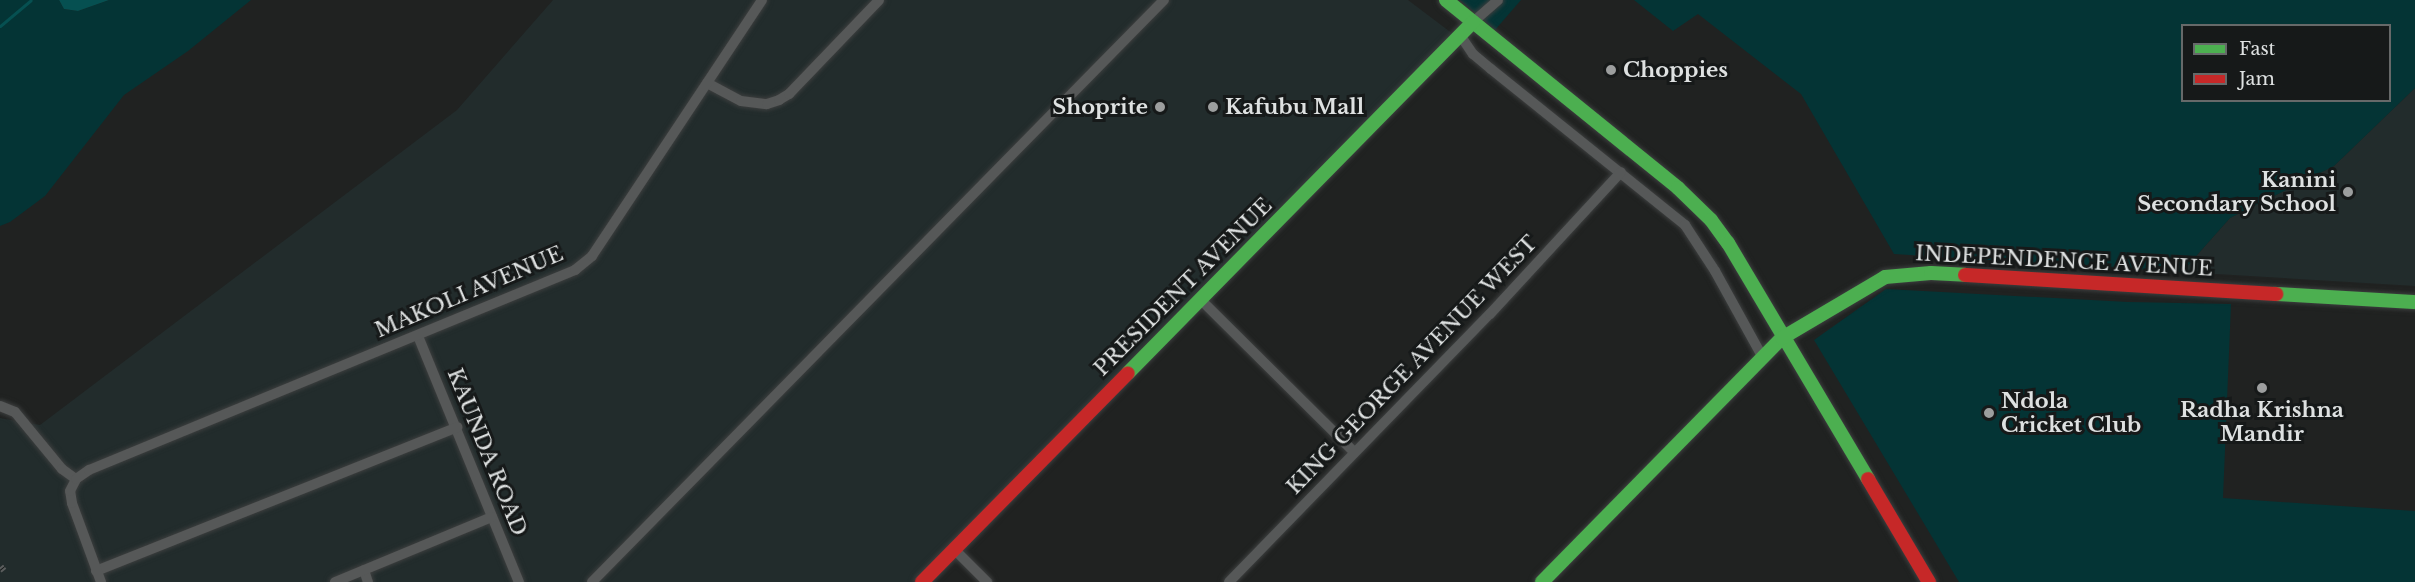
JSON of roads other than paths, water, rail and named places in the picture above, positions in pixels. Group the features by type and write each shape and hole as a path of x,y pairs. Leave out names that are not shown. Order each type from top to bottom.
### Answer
{"main road":[{"path":"1446,0 1698,207 1728,243 1782,338 1929,582"},
{"name":"PRESIDENT AVENUE","path":"922,582 1473,22"},
{"name":"INDEPENDENCE AVENUE","path":"1542,582 1762,356 1782,338 1875,281 1899,274 1931,273 2415,302"}],"street":[{"name":"MAKOLI AVENUE","path":"76,479 89,470 565,276 583,264 592,256 762,0"},
{"path":"707,83 741,101 766,104 779,100 789,94 879,0"},
{"path":"592,582 1164,0"},
{"path":"1473,22 1498,0"},
{"path":"1460,35 1473,54 1685,225 1715,271 1762,356"},
{"name":"KING GEORGE AVENUE WEST","path":"1229,582 1490,314 1621,172"},
{"path":"1200,299 1354,452"},
{"name":"KAUNDA ROAD","path":"418,336 519,582"},
{"path":"0,406 12,409 62,469 76,479 72,485 71,497 101,582"},
{"path":"96,571 457,427"},
{"path":"335,582 492,517"},
{"path":"954,549 987,582"},
{"path":"363,570 368,582"}],"waterway":[{"path":"0,26 31,0"}],"railway":[{"path":"0,570 5,566"}],"place":[{"name":"Choppies","path":"1611,70"},
{"name":"Shoprite","path":"1160,107"},
{"name":"Kafubu Mall","path":"1213,107"},
{"name":"Kanini Secondary School","path":"2348,192"},
{"name":"Radha Krishna Mandir","path":"2262,388"},
{"name":"Ndola Cricket Club","path":"1989,413"}]}
